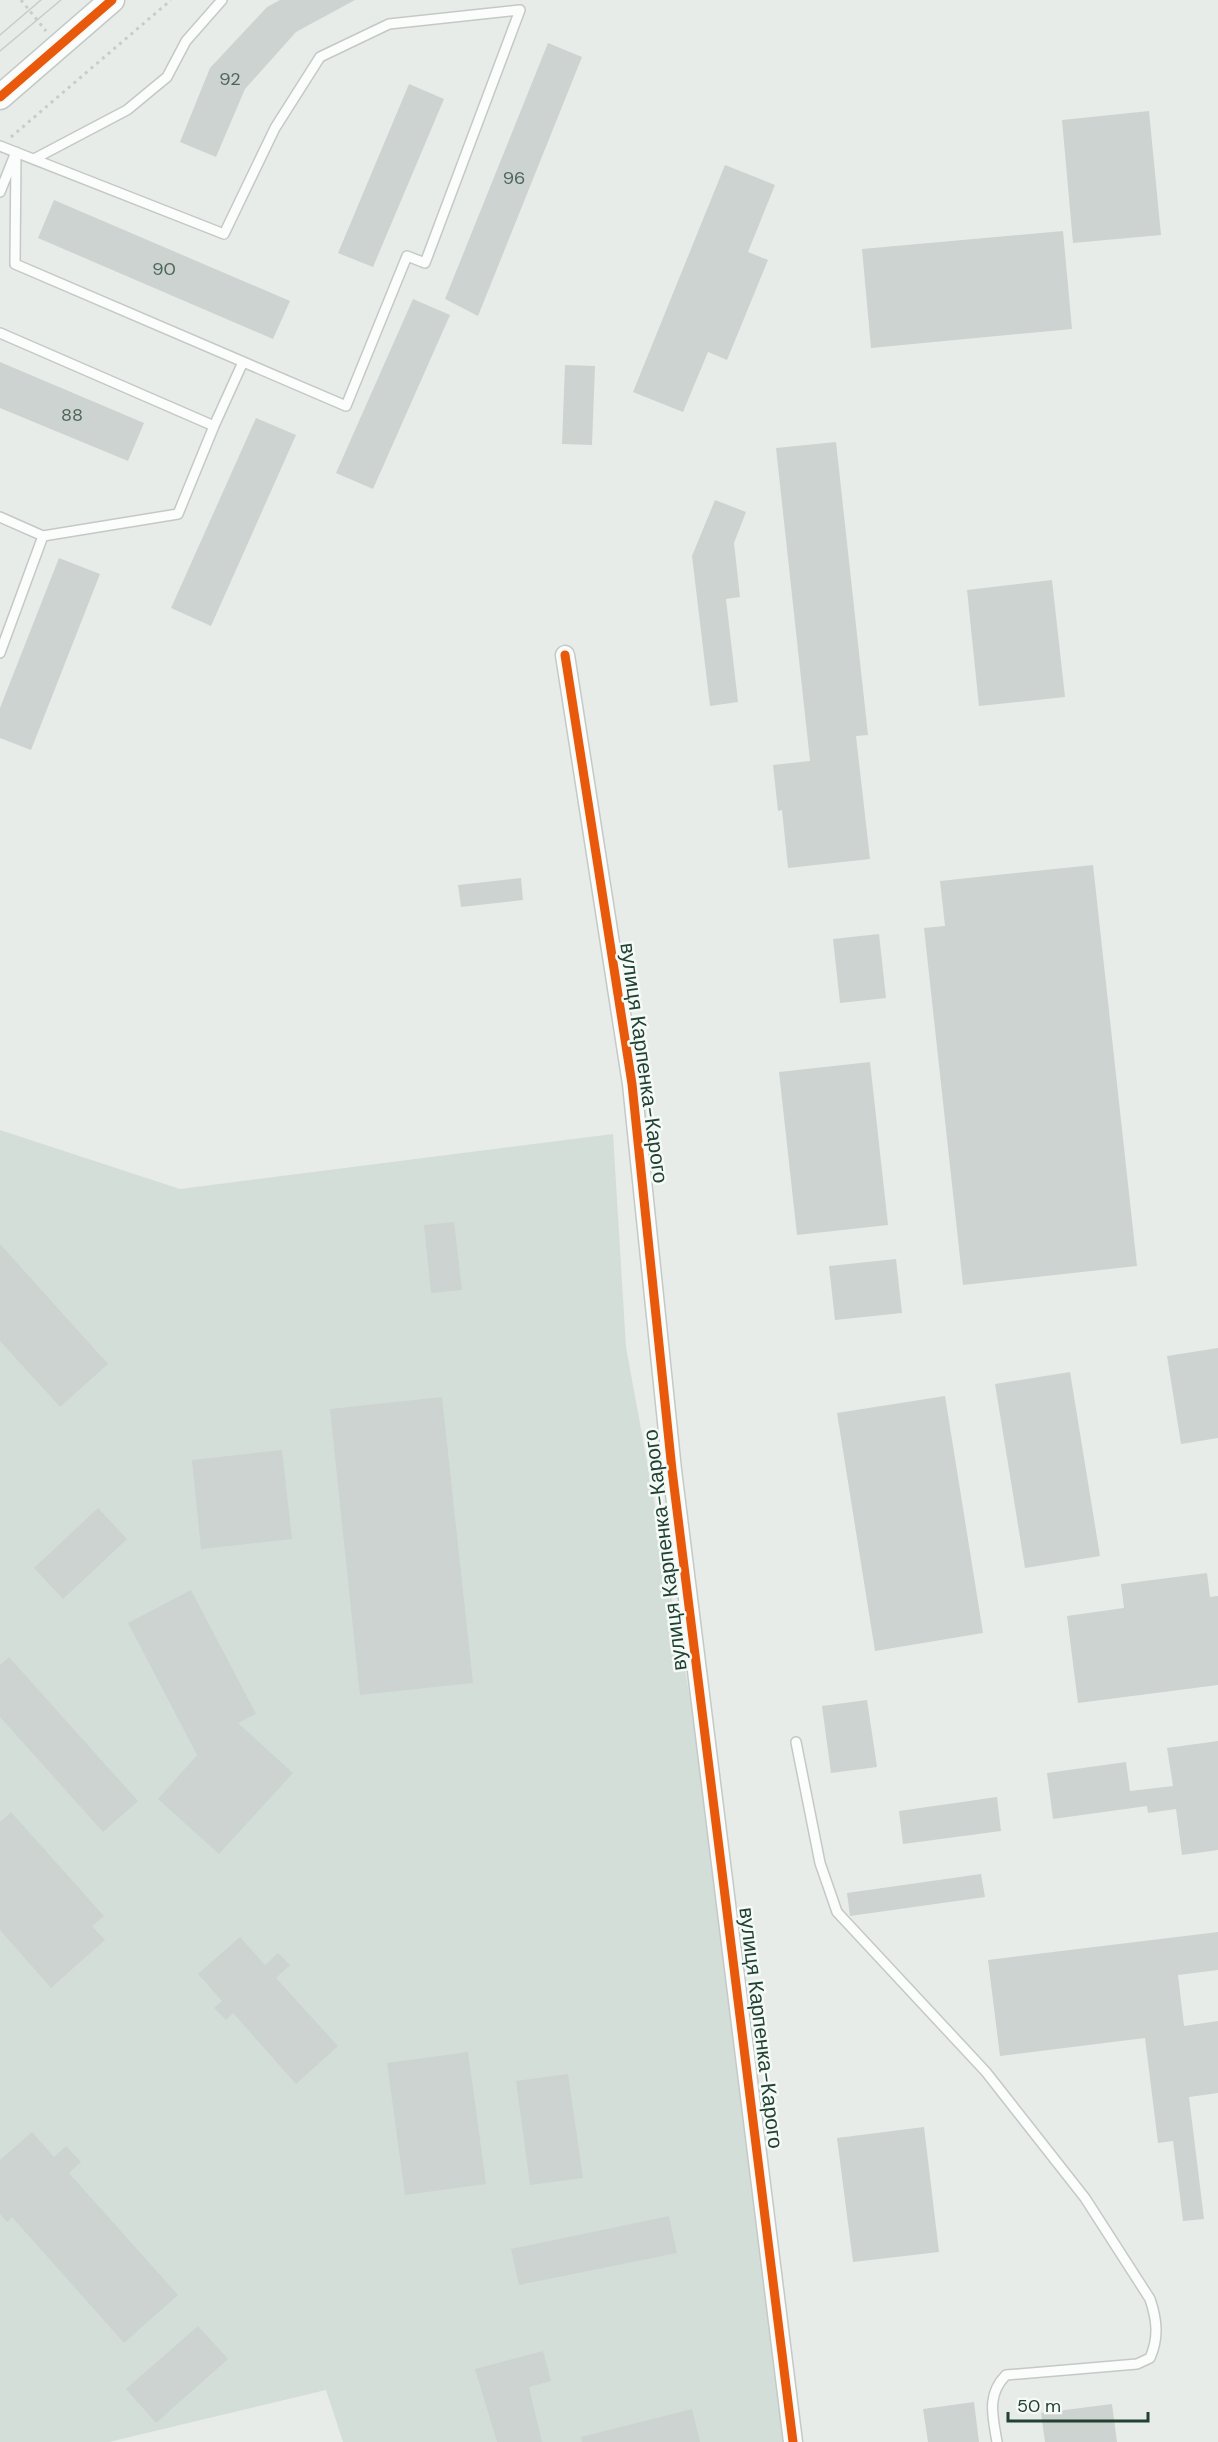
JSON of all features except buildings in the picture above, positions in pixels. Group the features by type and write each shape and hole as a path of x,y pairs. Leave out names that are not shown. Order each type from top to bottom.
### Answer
{"street":[{"path":"0,97 112,0"},
{"name":"вулиця Карпенка-Карого","path":"565,655 632,1084 672,1470 793,2442"}],"lane":[{"path":"33,159 127,110 166,77 186,41 222,0"},
{"path":"0,146 16,152 224,234 275,128 320,57 389,24 520,10 425,263 407,256 346,406 15,264 16,152"},
{"path":"0,192 16,152"},
{"path":"0,333 214,426"},
{"path":"0,517 43,536 178,514 243,362"},
{"path":"0,653 3,635 43,536"},
{"path":"796,1742 820,1863 837,1912 986,2072 1063,2169 1150,2299 1156,2315 1155,2347 1150,2358 1137,2364 1006,2375 996,2385 991,2401 997,2442"}],"path":[{"path":"21,0 58,46"},
{"path":"0,146 171,0"}],"shaded area":[{"path":"0,1130 180,1189 613,1134 626,1347 739,1966 794,2409 783,2442 343,2442 326,2390 109,2442 0,2442"}],"tram line":[{"path":"0,35 41,0"},
{"path":"0,51 61,0"}],"cycle path":[{"path":"0,97 112,0"},
{"path":"565,655 632,1084 672,1470 793,2442"}]}
